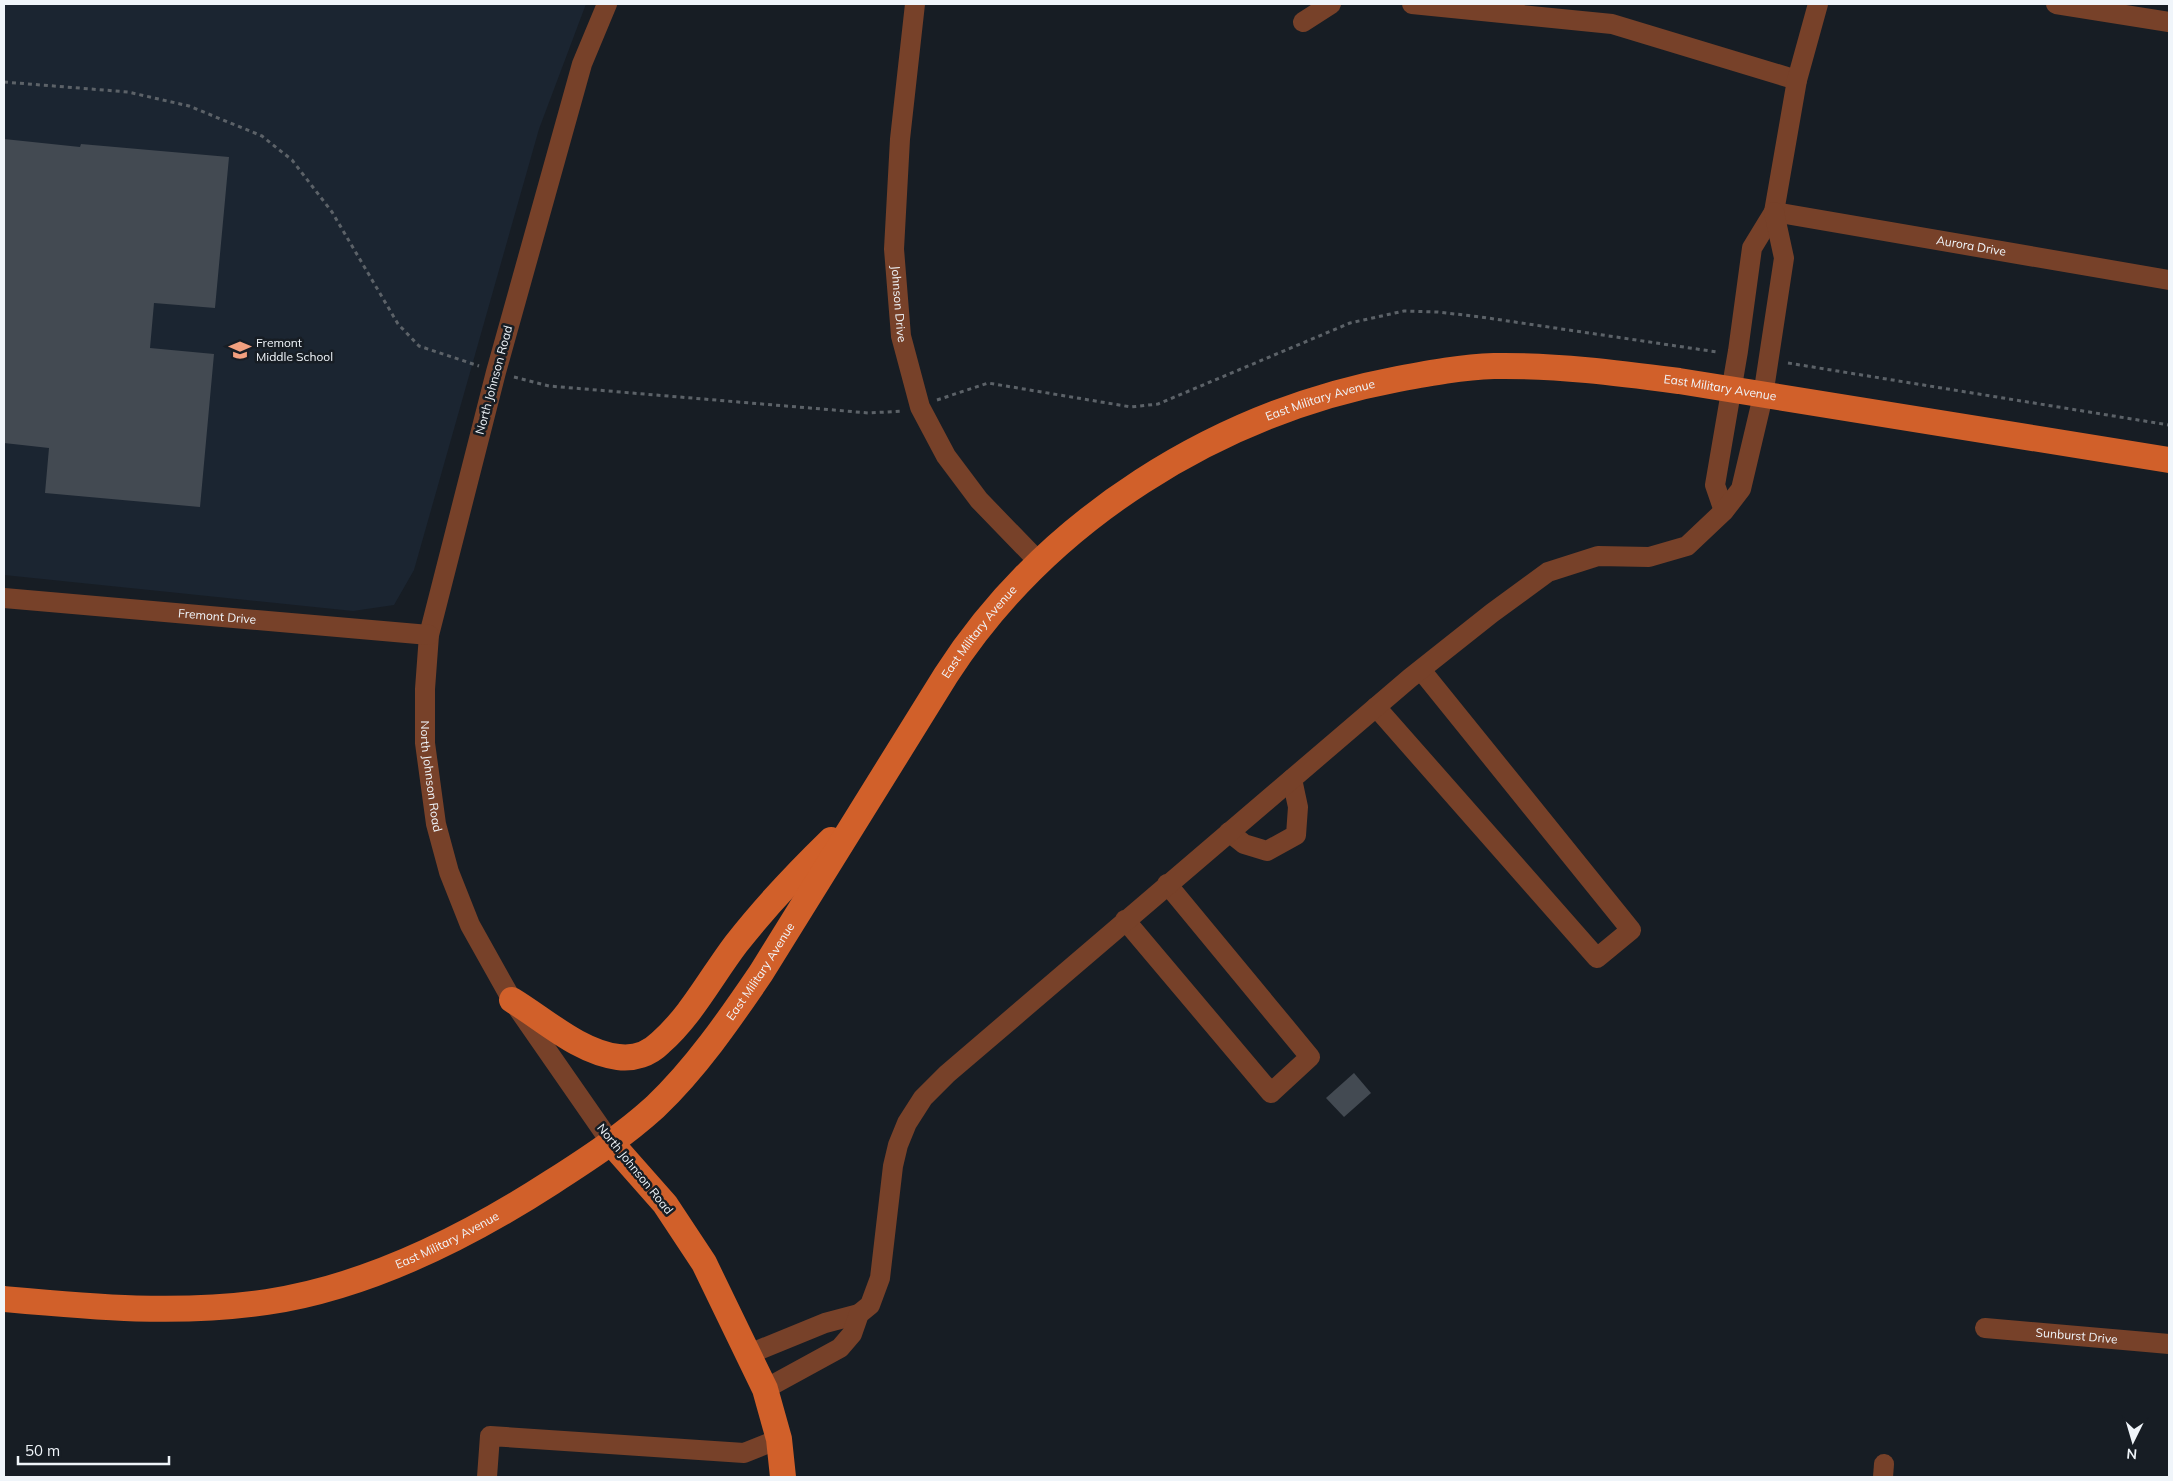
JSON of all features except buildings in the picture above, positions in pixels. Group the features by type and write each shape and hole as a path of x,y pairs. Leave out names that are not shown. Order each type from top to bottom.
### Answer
{"main road":[{"name":"East Military Avenue","path":"4,1299 91,1307 161,1310 214,1308 268,1302 357,1282 478,1227 612,1144 656,1106 728,1021 761,973 959,655 1002,601 1039,562 1076,528 1120,496 1221,436 1271,414 1376,383 1434,372 1492,366 1538,367 1611,373 1730,389 1763,396 2169,460"},
{"path":"512,1000 592,1050 620,1058 647,1053 673,1030 737,944 794,876 860,812"},
{"name":"North Johnson Road","path":"612,1144 665,1204 704,1262 765,1389 779,1439 782,1477"}],"street":[{"name":"North Johnson Road","path":"607,4 582,64 496,372 429,635 425,689 425,743 436,824 449,872 470,925 512,1000 612,1144"},
{"name":"Johnson Drive","path":"915,4 900,139 894,249 901,336 920,407 946,456 979,500 1039,562"},
{"path":"1303,22 1331,4"},
{"path":"1412,4 1612,24 1797,80"},
{"path":"1724,511 1715,485 1737,355 1752,248 1774,212 1797,80 1818,4"},
{"path":"2056,4 2169,22"},
{"path":"749,1354 825,1323 859,1314 870,1305 880,1278 893,1166 898,1145 907,1123 923,1098 947,1074 1125,920 1376,707 1492,613 1548,572 1598,556 1649,557 1687,546 1724,511 1741,489 1763,396 1784,258 1774,212"},
{"name":"Aurora Drive","path":"1774,212 2169,280"},
{"name":"Fremont Drive","path":"4,598 429,635"},
{"path":"1376,707 1597,958 1631,930 1421,670"},
{"path":"1229,832 1244,844 1267,851 1296,835 1298,807 1292,779"},
{"path":"1125,920 1271,1093 1310,1057 1167,884"},
{"path":"765,1389 840,1348 852,1334 859,1314"},
{"name":"Sunburst Drive","path":"1985,1328 2169,1344"},
{"path":"487,1477 490,1436 744,1453 779,1439"}],"path":[{"path":"4,82 128,92 189,106 262,136 292,160 332,212 398,324 419,346 496,372 549,386 869,413 905,411 920,407 953,393 988,383 1131,407 1158,404 1350,322 1404,312 1438,312 1737,355"},
{"path":"1768,360 2169,425"}],"shaded area":[{"name":"Fremont Middle School","path":"4,4 586,4 539,129 414,570 394,605 353,611 4,575"}],"place":[{"name":"Fremont Middle School","path":"240,350"}]}
